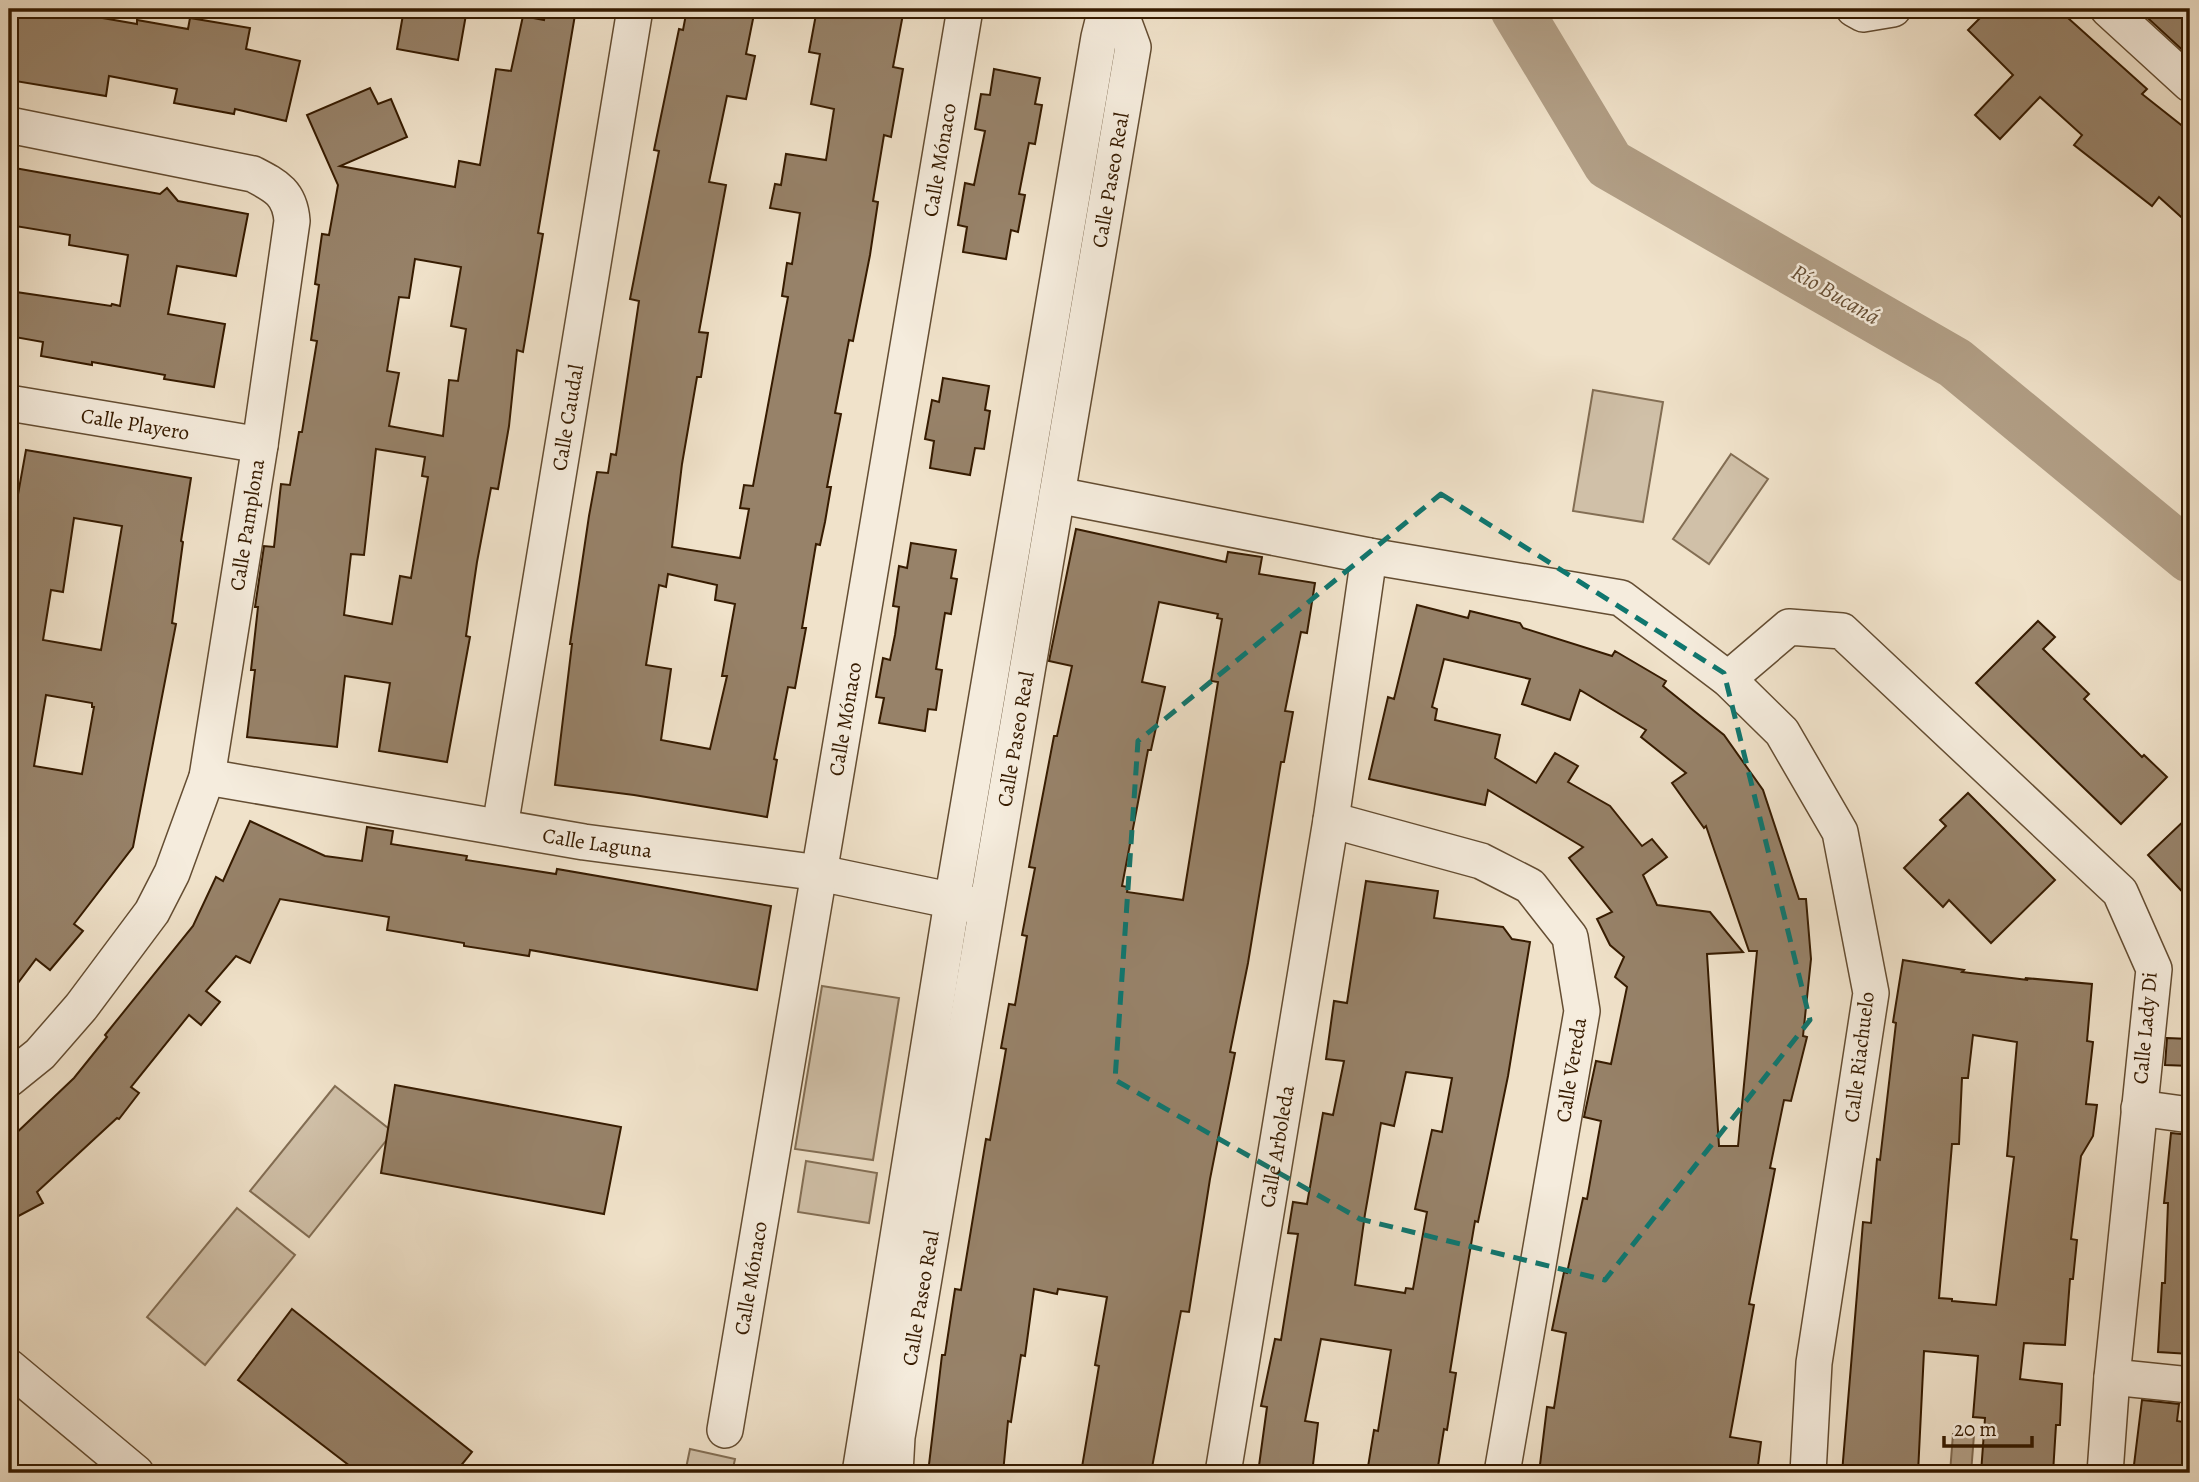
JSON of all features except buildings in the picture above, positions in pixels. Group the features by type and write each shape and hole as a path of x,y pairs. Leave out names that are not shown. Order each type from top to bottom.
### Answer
{"street":[{"name":"Calle Caudal","path":"500,827 635,9"},
{"name":"Calle Mónaco","path":"725,1430 965,9"},
{"name":"Calle Paseo Real","path":"860,1473 952,902 1099,37 1106,9"},
{"name":"Calle Paseo Real","path":"895,1473 897,1437 1133,47 1119,9"},
{"path":"1854,9 1863,13 1893,9"},
{"path":"2108,9 2190,84"},
{"name":"Calle Pamplona","path":"9,125 253,174 274,185 291,205 291,237 207,777 185,842 152,912 80,1007 40,1054 9,1079"},
{"name":"Calle Playero","path":"9,403 260,444"},
{"name":"Calle Riachuelo","path":"1057,495 1369,556 1620,598 1728,679 1782,732 1840,832 1871,993 1814,1363 1808,1473"},
{"name":"Calle Arboleda","path":"1223,1473 1331,820 1369,556"},
{"name":"Calle Lady Di","path":"1728,679 1789,627 1842,631 2120,892 2154,969 2112,1377 2105,1473"},
{"name":"Calle Laguna","path":"207,777 584,842 820,873 952,902 987,906"},
{"name":"Calle Vereda","path":"1331,820 1481,861 1530,886 1570,937 1582,1011 1502,1473"},
{"path":"2139,1108 2190,1115"},
{"path":"9,1367 136,1473"},
{"path":"2112,1377 2190,1385"}],"highlighted area":[{"path":"1441,494 1724,673 1810,1020 1605,1280 1360,1219 1115,1080 1138,741"}],"shaded area":[{"path":"1593,390 1663,402 1643,522 1573,511"},
{"path":"1731,454 1768,479 1709,564 1673,539"},
{"path":"822,986 899,998 873,1160 795,1149"},
{"path":"335,1086 393,1132 309,1237 250,1191"},
{"path":"806,1161 877,1173 869,1223 798,1212"},
{"path":"237,1208 295,1255 205,1365 147,1317"},
{"path":"1953,1434 1974,1435 1971,1473 1950,1473"},
{"path":"690,1449 735,1459 732,1473 685,1473"}],"waterway":[{"name":"Río Bucaná","path":"1516,9 1609,164 1955,363 2190,557"}]}
